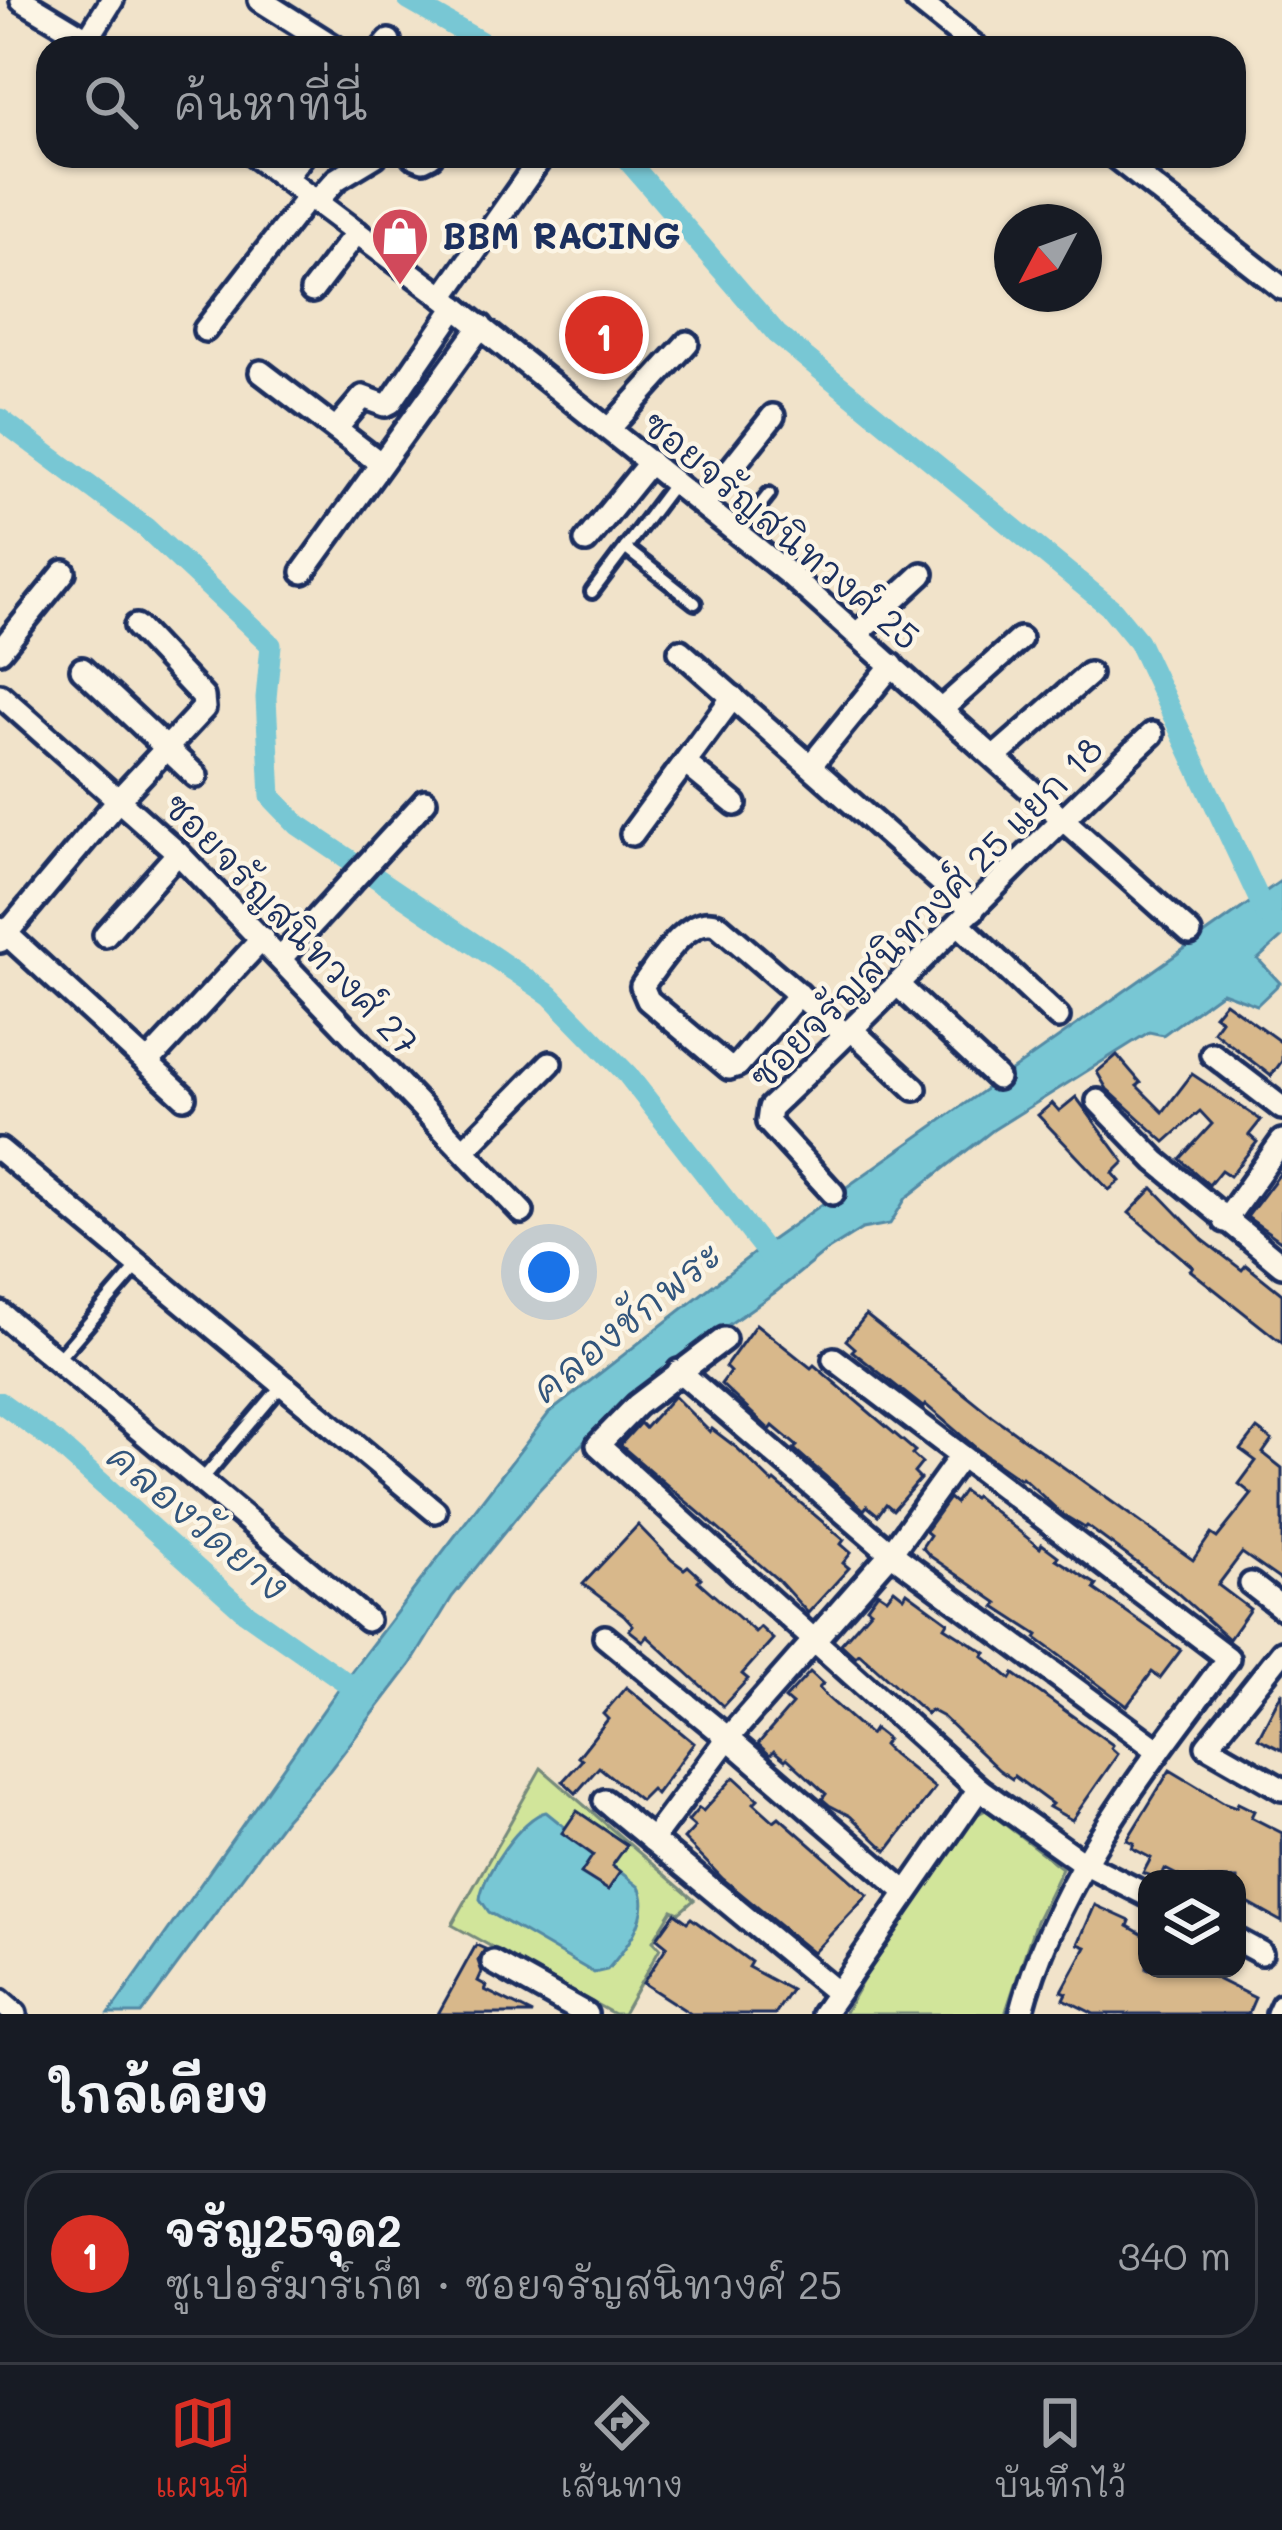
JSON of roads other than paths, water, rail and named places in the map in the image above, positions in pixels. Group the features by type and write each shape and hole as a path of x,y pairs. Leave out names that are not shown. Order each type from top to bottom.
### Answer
{"street":[{"path":"22,0 81,36"},
{"path":"97,36 112,0"},
{"path":"260,0 317,36"},
{"path":"917,0 962,36"},
{"name":"ซอยจรัญสนิทวงศ์ 25","path":"271,168 481,326 738,533 1064,816 1190,933"},
{"path":"285,178 293,168"},
{"path":"205,330 313,199 355,168"},
{"path":"336,429 363,397 385,405 392,402 534,168"},
{"path":"1129,168 1282,288"},
{"path":"312,291 357,232"},
{"path":"303,572 481,326"},
{"path":"609,429 686,343"},
{"path":"261,372 376,460"},
{"path":"703,505 773,416"},
{"path":"586,541 650,462"},
{"path":"0,651 64,572"},
{"path":"857,634 922,574"},
{"path":"136,626 207,702 2,934 184,1096"},
{"path":"942,709 1020,639"},
{"path":"680,651 811,765 966,917 1058,1017"},
{"path":"811,765 892,665"},
{"path":"82,669 196,776"},
{"path":"996,756 1089,674"},
{"name":"ซอยจรัญสนิทวงศ์ 27","path":"0,694 178,853 521,1212"},
{"path":"632,834 734,698"},
{"name":"ซอยจรัญสนิทวงศ์ 25 แยก 18","path":"833,1193 766,1115 1152,734"},
{"path":"685,763 735,804"},
{"path":"281,958 425,801"},
{"path":"105,934 178,853"},
{"path":"799,994 738,1065 729,1068 648,1000 642,986 674,946 699,922 709,921 849,1032 915,1089"},
{"path":"148,1062 263,938"},
{"path":"898,985 997,1078"},
{"path":"1212,1054 1282,1108"},
{"path":"464,1150 550,1063"},
{"path":"1098,1101 1156,1161 1282,1265"},
{"path":"1226,1221 1282,1141"},
{"path":"0,1150 435,1511"},
{"path":"0,1313 367,1620"},
{"path":"724,1340 637,1405 598,1444 979,1789 1082,1862 1138,1890"},
{"path":"834,1359 1228,1658 1082,1862 1034,1966 1021,2014"},
{"path":"679,1372 891,1552 1159,1751"},
{"path":"652,1840 728,1738 891,1552 961,1456"},
{"path":"1251,1584 1282,1608"},
{"path":"604,1637 906,1892"},
{"path":"1282,1652 1207,1746 1282,1789"},
{"path":"823,2014 979,1789"},
{"path":"605,1801 837,1994"},
{"path":"1246,1945 1261,1953"},
{"path":"493,1963 586,2014"},
{"path":"0,2001 16,2014"},
{"path":"1278,2014 1282,2005"}],"lane":[{"path":"592,592 674,482"},
{"path":"738,533 770,494"},
{"path":"625,548 695,603"},
{"path":"57,1360 139,1265"},
{"path":"200,1483 282,1385"}],"water":[{"path":"1282,880 1282,937 1258,959 1280,983 1257,1005 1222,992 1163,1035 1149,1032 993,1130 906,1198 890,1224 862,1229 825,1252 628,1395 538,1491 452,1597 411,1664 330,1770 285,1819 141,2014 109,2014 344,1681 549,1413 763,1246"},
{"path":"546,1812 639,1887 640,1920 607,1970 594,1973 489,1912 480,1899 505,1848 526,1824"}],"waterway":[{"path":"408,0 471,36"},
{"path":"634,168 777,334 1111,608 1138,641 1266,914 1282,927"},
{"path":"0,419 146,528 271,645 266,698 271,797 298,825 550,995 627,1074 771,1258"},
{"name":"คลองวัดยาง","path":"0,1402 57,1443 245,1612 357,1690"}],"place":[{"name":"BBM RACING","path":"400,287"},
{"name":"จรัญ25จุด2","path":"604,335"}],"water label":[{"name":"คลองชักพระ","path":"626,1322"}]}
